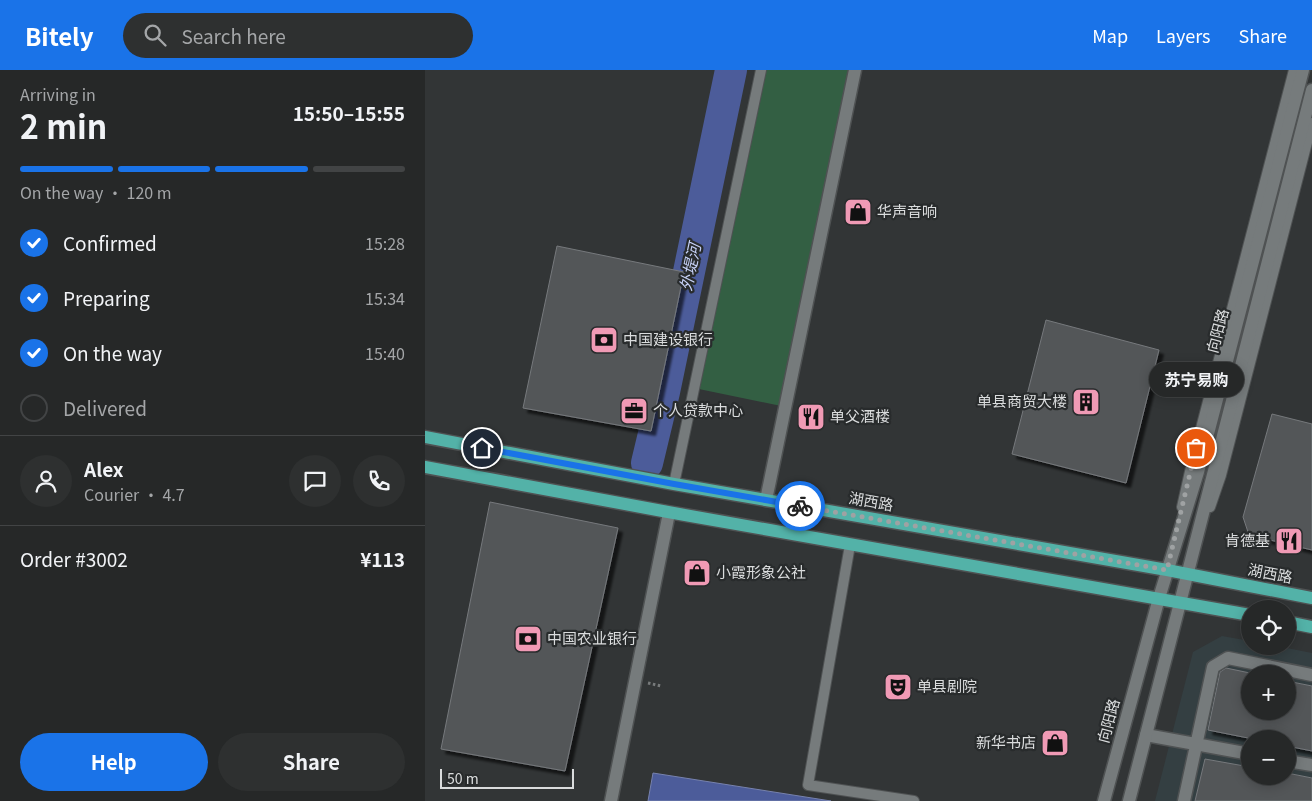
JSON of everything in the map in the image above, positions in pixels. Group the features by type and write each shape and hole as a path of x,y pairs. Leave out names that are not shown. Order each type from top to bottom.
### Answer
{"main road":[{"path":"766,500 855,70"},
{"name":"向阳路","path":"1104,801 1167,570 1198,472 1303,70"},
{"name":"向阳路","path":"1129,801 1312,90"},
{"name":"湖西路","path":"425,437 674,484 1167,570 1312,598"},
{"path":"425,467 1241,613"},
{"path":"611,801 669,512"},
{"path":"1296,624 1312,627"},
{"path":"1184,801 1213,667 1228,658 1312,675"},
{"path":"1146,735 1241,752"},
{"path":"1296,762 1312,765"}],"lane":[{"path":"674,484 761,70"},
{"path":"1167,570 1191,466 1294,70"},
{"path":"1187,574 1221,475 1312,123"},
{"path":"850,544 808,785 914,801"}],"shaded area":[{"path":"1222,636 1241,639 1241,655 1296,655 1296,650 1312,653 1312,801 1155,801 1193,652"}],"green space":[{"path":"761,70 855,70 786,407 694,388"}],"water":[{"path":"653,773 831,801 648,801"}],"building":[{"name":"中国建设银行","path":"557,246 684,272 651,431 523,408"},
{"name":"单县商贸大楼","path":"1046,320 1159,350 1126,483 1012,454"},
{"path":"1272,414 1312,424 1312,550 1249,535 1243,517"},
{"name":"中国农业银行","path":"490,502 618,528 565,771 441,749"},
{"path":"1226,668 1241,671 1241,720 1296,720 1296,683 1312,686 1312,751 1296,748 1296,730 1241,730 1241,737 1208,730 1220,672"},
{"path":"1205,759 1241,765 1241,785 1296,785 1296,775 1312,778 1312,801 1195,801"}],"waterway":[{"name":"外堤河","path":"647,463 664,392 731,70"}],"way so far":[{"path":"800,506 1167,570 1196,448"}],"place":[{"name":"华声音响","path":"858,212"},
{"name":"中国建设银行","path":"604,340"},
{"name":"单县商贸大楼","path":"1086,402"},
{"name":"个人贷款中心","path":"634,411"},
{"name":"单父酒楼","path":"811,417"},
{"name":"苏宁易购","path":"1196,448"},
{"name":"肯德基","path":"1289,541"},
{"name":"小霞形象公社","path":"697,573"},
{"name":"中国农业银行","path":"528,639"},
{"name":"单县剧院","path":"898,687"},
{"name":"新华书店","path":"1055,743"}],"route":[{"path":"482,448 800,506"}]}
